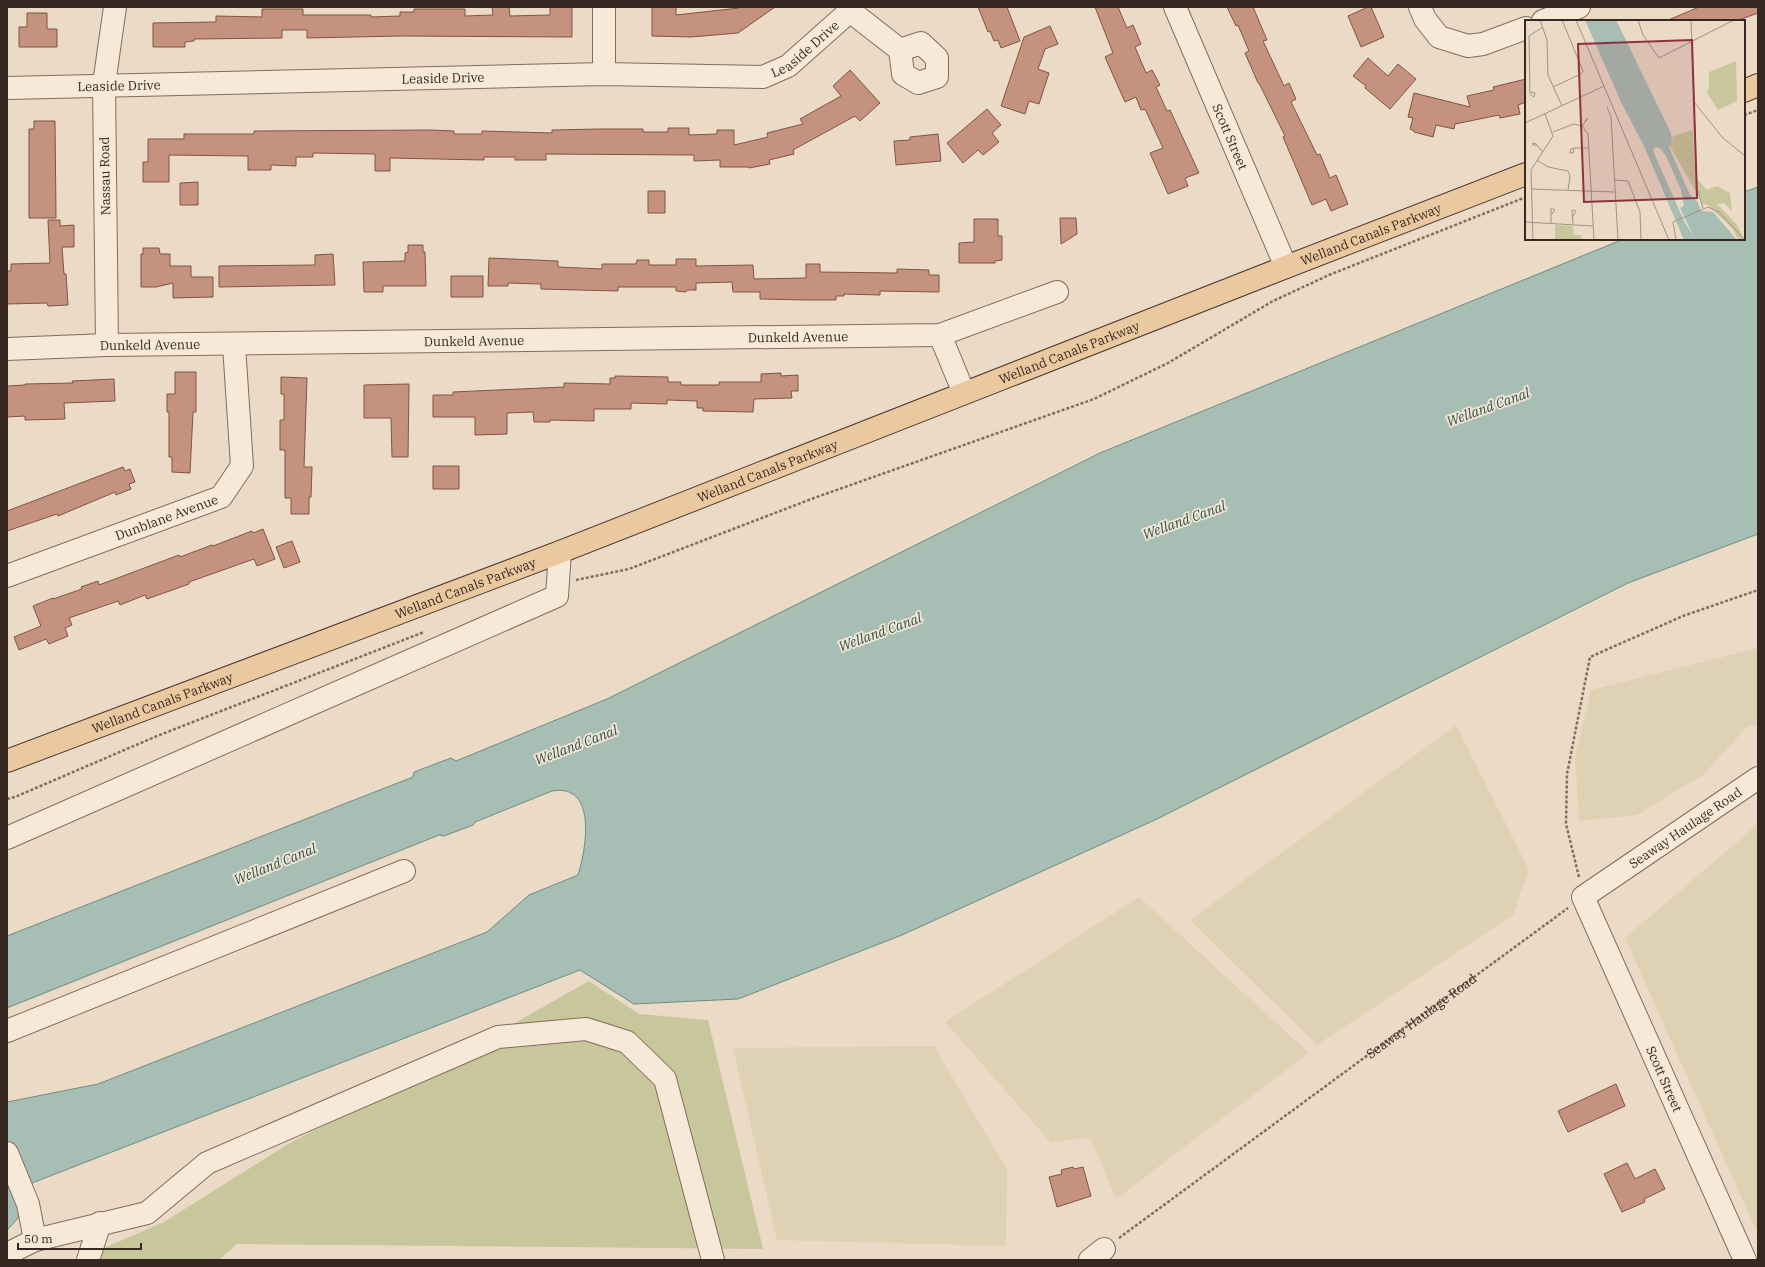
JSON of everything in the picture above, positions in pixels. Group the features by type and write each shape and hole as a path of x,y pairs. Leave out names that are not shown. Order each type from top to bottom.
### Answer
{"main road":[{"path":"1745,91 1758,86"},
{"name":"Welland Canals Parkway","path":"7,761 560,552 1286,266 1525,174"}],"street":[{"name":"Nassau Road","path":"107,345 104,84 114,7"},
{"path":"604,7 604,74"},
{"name":"Scott Street","path":"1175,7 1286,266"},
{"path":"1420,7 1425,19 1439,37 1468,46 1483,44 1525,28"},
{"path":"1546,20 1579,7"},
{"name":"Leaside Drive","path":"7,88 104,84 604,74 763,77 788,66 851,9"},
{"path":"851,9 900,50"},
{"name":"Dunkeld Avenue","path":"7,348 107,345 234,345 940,336 1057,292"},
{"path":"940,336 964,393"},
{"name":"Dunblane Avenue","path":"7,576 221,496 242,466 234,345"},
{"path":"7,838 557,596 560,552"},
{"name":"Seaway Haulage Road","path":"1583,897 1758,778"},
{"path":"7,1031 404,870"},
{"name":"Scott Street","path":"1583,897 1745,1260"},
{"path":"7,1254 35,1240 147,1212 207,1163 498,1037 586,1029 627,1042 665,1079 713,1260"},
{"path":"7,1153 28,1204 35,1240"},
{"path":"88,1260 100,1224"}],"path":[{"path":"1745,115 1758,110"},
{"path":"558,584 629,569 814,498 1094,399 1168,363 1273,301 1329,275 1525,197"},
{"path":"1583,897 1566,824 1567,774 1590,657 1683,616 1758,590"},
{"path":"7,799 15,797 157,736 430,629"},
{"name":"Seaway Haulage Road","path":"1097,1255 1583,897"}],"shaded area":[{"path":"1758,648 1758,724 1746,728 1703,775 1637,815 1579,821 1575,756 1591,690"},
{"path":"1456,725 1529,870 1513,915 1317,1045 1190,920"},
{"path":"1758,824 1758,1234 1625,938"},
{"path":"1139,897 1309,1053 1116,1199 1090,1137 1051,1143 945,1022"},
{"path":"934,1046 1007,1170 1006,1246 777,1240 733,1048"}],"green space":[{"path":"589,981 639,1014 708,1020 763,1249 237,1244 219,1260 76,1260 164,1222 288,1144 450,1060"}],"water":[{"name":"Welland Canal","path":"1758,187 1758,534 1628,583 1157,819 902,935 738,999 634,1004 580,970 32,1183 21,1214 7,1230 7,1102 98,1084 487,932 529,895 578,875 584,850 585,821 583,807 577,797 567,791 552,791 475,822 473,825 444,836 439,835 7,1008 7,936 413,777 414,772 451,758 456,761 607,699 1100,453 1614,243 1622,240 1745,240 1745,192"}],"building":[{"path":"492,7 509,7 510,16 550,15 550,7 572,7 572,37 401,36 307,38 307,30 282,30 282,38 194,39 194,41 185,42 185,47 153,47 153,23 216,22 216,16 262,17 262,9 303,9 303,15 371,15 371,17 400,16 400,12 414,12 414,9 465,9 465,16 493,15"},
{"path":"652,7 676,7 676,15 739,8 738,7 775,7 738,33 691,37 652,36"},
{"path":"978,7 1007,7 1020,41 1001,48 998,40 994,41 990,31 988,32"},
{"path":"1095,7 1118,7 1127,28 1133,25 1141,44 1135,47 1146,73 1152,70 1160,85 1156,87 1167,111 1170,110 1199,173 1185,178 1188,186 1168,194 1150,153 1163,148 1145,109 1141,110 1136,97 1125,102 1105,57 1113,53"},
{"path":"1227,7 1253,7 1267,40 1263,41 1284,86 1289,83 1296,99 1291,102 1317,155 1320,154 1330,178 1336,175 1348,204 1331,211 1326,199 1312,205 1283,137 1285,136 1258,83 1245,53 1249,51 1238,25 1236,26"},
{"path":"1371,7 1384,37 1361,47 1348,16"},
{"path":"1699,7 1758,7 1758,13 1739,20 1668,20"},
{"path":"27,13 47,13 47,29 57,29 57,47 19,47 19,27 27,27"},
{"path":"1050,26 1058,44 1045,49 1038,69 1049,73 1039,104 1029,101 1025,114 1001,106 1024,37"},
{"path":"1368,58 1388,76 1398,64 1416,79 1390,109 1353,76"},
{"path":"850,70 880,103 860,121 855,116 793,150 794,154 769,160 770,164 749,168 720,167 720,160 694,161 694,155 546,154 546,160 515,160 515,157 484,157 484,160 390,158 390,171 375,171 375,154 313,153 313,157 296,157 296,166 271,165 271,170 248,170 248,156 169,155 169,182 143,182 143,162 148,162 148,139 184,139 184,134 254,134 254,131 431,130 454,131 454,134 482,134 482,131 552,133 552,130 599,129 643,129 643,132 668,132 668,128 689,128 689,135 717,134 717,130 734,130 734,145 768,137 767,133 803,124 800,119 841,96 833,86"},
{"path":"1525,79 1525,102 1518,105 1520,114 1500,118 1499,115 1455,124 1454,129 1436,125 1433,137 1414,132 1410,129 1413,118 1408,117 1414,93 1470,107 1467,96 1494,90 1493,87"},
{"path":"987,109 1001,125 992,133 999,142 983,155 978,150 963,163 947,143"},
{"path":"34,121 55,121 56,218 29,218 29,129 34,129"},
{"path":"938,134 941,161 896,165 894,141 910,140 910,137"},
{"path":"198,182 198,205 180,205 180,183"},
{"path":"648,191 665,191 665,213 648,213"},
{"path":"1060,218 1076,218 1077,234 1061,244"},
{"path":"974,219 998,219 998,236 1002,236 1002,260 995,261 995,263 959,263 959,243 974,242"},
{"path":"48,220 60,220 60,226 74,225 74,247 62,247 64,274 66,274 68,305 48,306 47,303 7,304 7,271 11,271 11,264 50,263"},
{"path":"408,245 423,245 423,252 425,252 426,286 383,286 383,292 364,292 363,262 405,261 405,253 408,252"},
{"path":"143,248 159,248 160,254 170,254 170,266 191,266 191,277 213,277 213,297 173,298 173,283 156,287 141,287 141,254 143,254"},
{"path":"333,254 335,285 219,287 219,266 315,265 315,255"},
{"path":"489,258 558,261 558,267 602,269 602,264 636,264 637,260 649,260 649,265 676,265 676,259 696,259 696,266 753,265 754,279 806,278 806,264 820,264 820,272 897,273 897,269 929,270 929,275 939,275 939,292 880,291 880,295 844,294 844,296 836,296 836,300 806,300 760,299 760,292 733,292 732,282 696,283 696,290 687,290 686,292 676,291 676,287 618,287 618,291 541,289 541,284 508,283 508,286 488,286"},
{"path":"451,276 483,276 483,297 451,297"},
{"path":"175,372 196,372 196,412 193,412 190,473 172,472 172,457 169,457 169,412 167,412 167,394 175,394"},
{"path":"781,373 781,376 798,375 798,391 791,391 792,398 754,399 753,412 703,411 703,408 697,408 697,401 667,400 667,404 631,403 631,409 594,409 594,421 550,420 550,422 534,422 533,412 507,413 507,434 475,435 475,417 433,417 433,395 453,395 453,392 564,387 564,383 610,384 610,378 615,378 615,376 668,377 668,382 681,382 681,385 719,385 719,382 761,382 761,374"},
{"path":"281,377 307,378 304,467 312,467 309,514 291,514 291,498 285,498 285,450 280,450 280,420 284,420 284,394 281,394"},
{"path":"114,379 115,401 64,403 65,419 25,420 25,416 7,417 7,386 73,383 72,381"},
{"path":"409,384 408,457 392,457 391,418 364,418 364,385"},
{"path":"433,466 459,466 459,489 433,489"},
{"path":"123,467 125,471 130,469 135,482 129,484 131,489 116,495 115,492 58,516 57,514 7,531 7,511"},
{"path":"263,529 275,559 257,566 254,559 189,582 189,584 147,599 145,595 120,605 118,601 69,618 72,625 65,628 68,636 49,644 46,639 19,650 14,637 41,626 33,606 82,589 81,587 98,581 99,585 179,555 180,557 252,531 253,533"},
{"path":"292,541 300,562 284,568 276,547"},
{"path":"1616,1084 1625,1106 1568,1132 1558,1111"},
{"path":"1627,1163 1635,1179 1655,1169 1665,1189 1644,1199 1645,1202 1622,1212 1604,1174"},
{"path":"1073,1167 1074,1169 1083,1167 1091,1196 1057,1207 1049,1177 1062,1174 1061,1170"}]}
